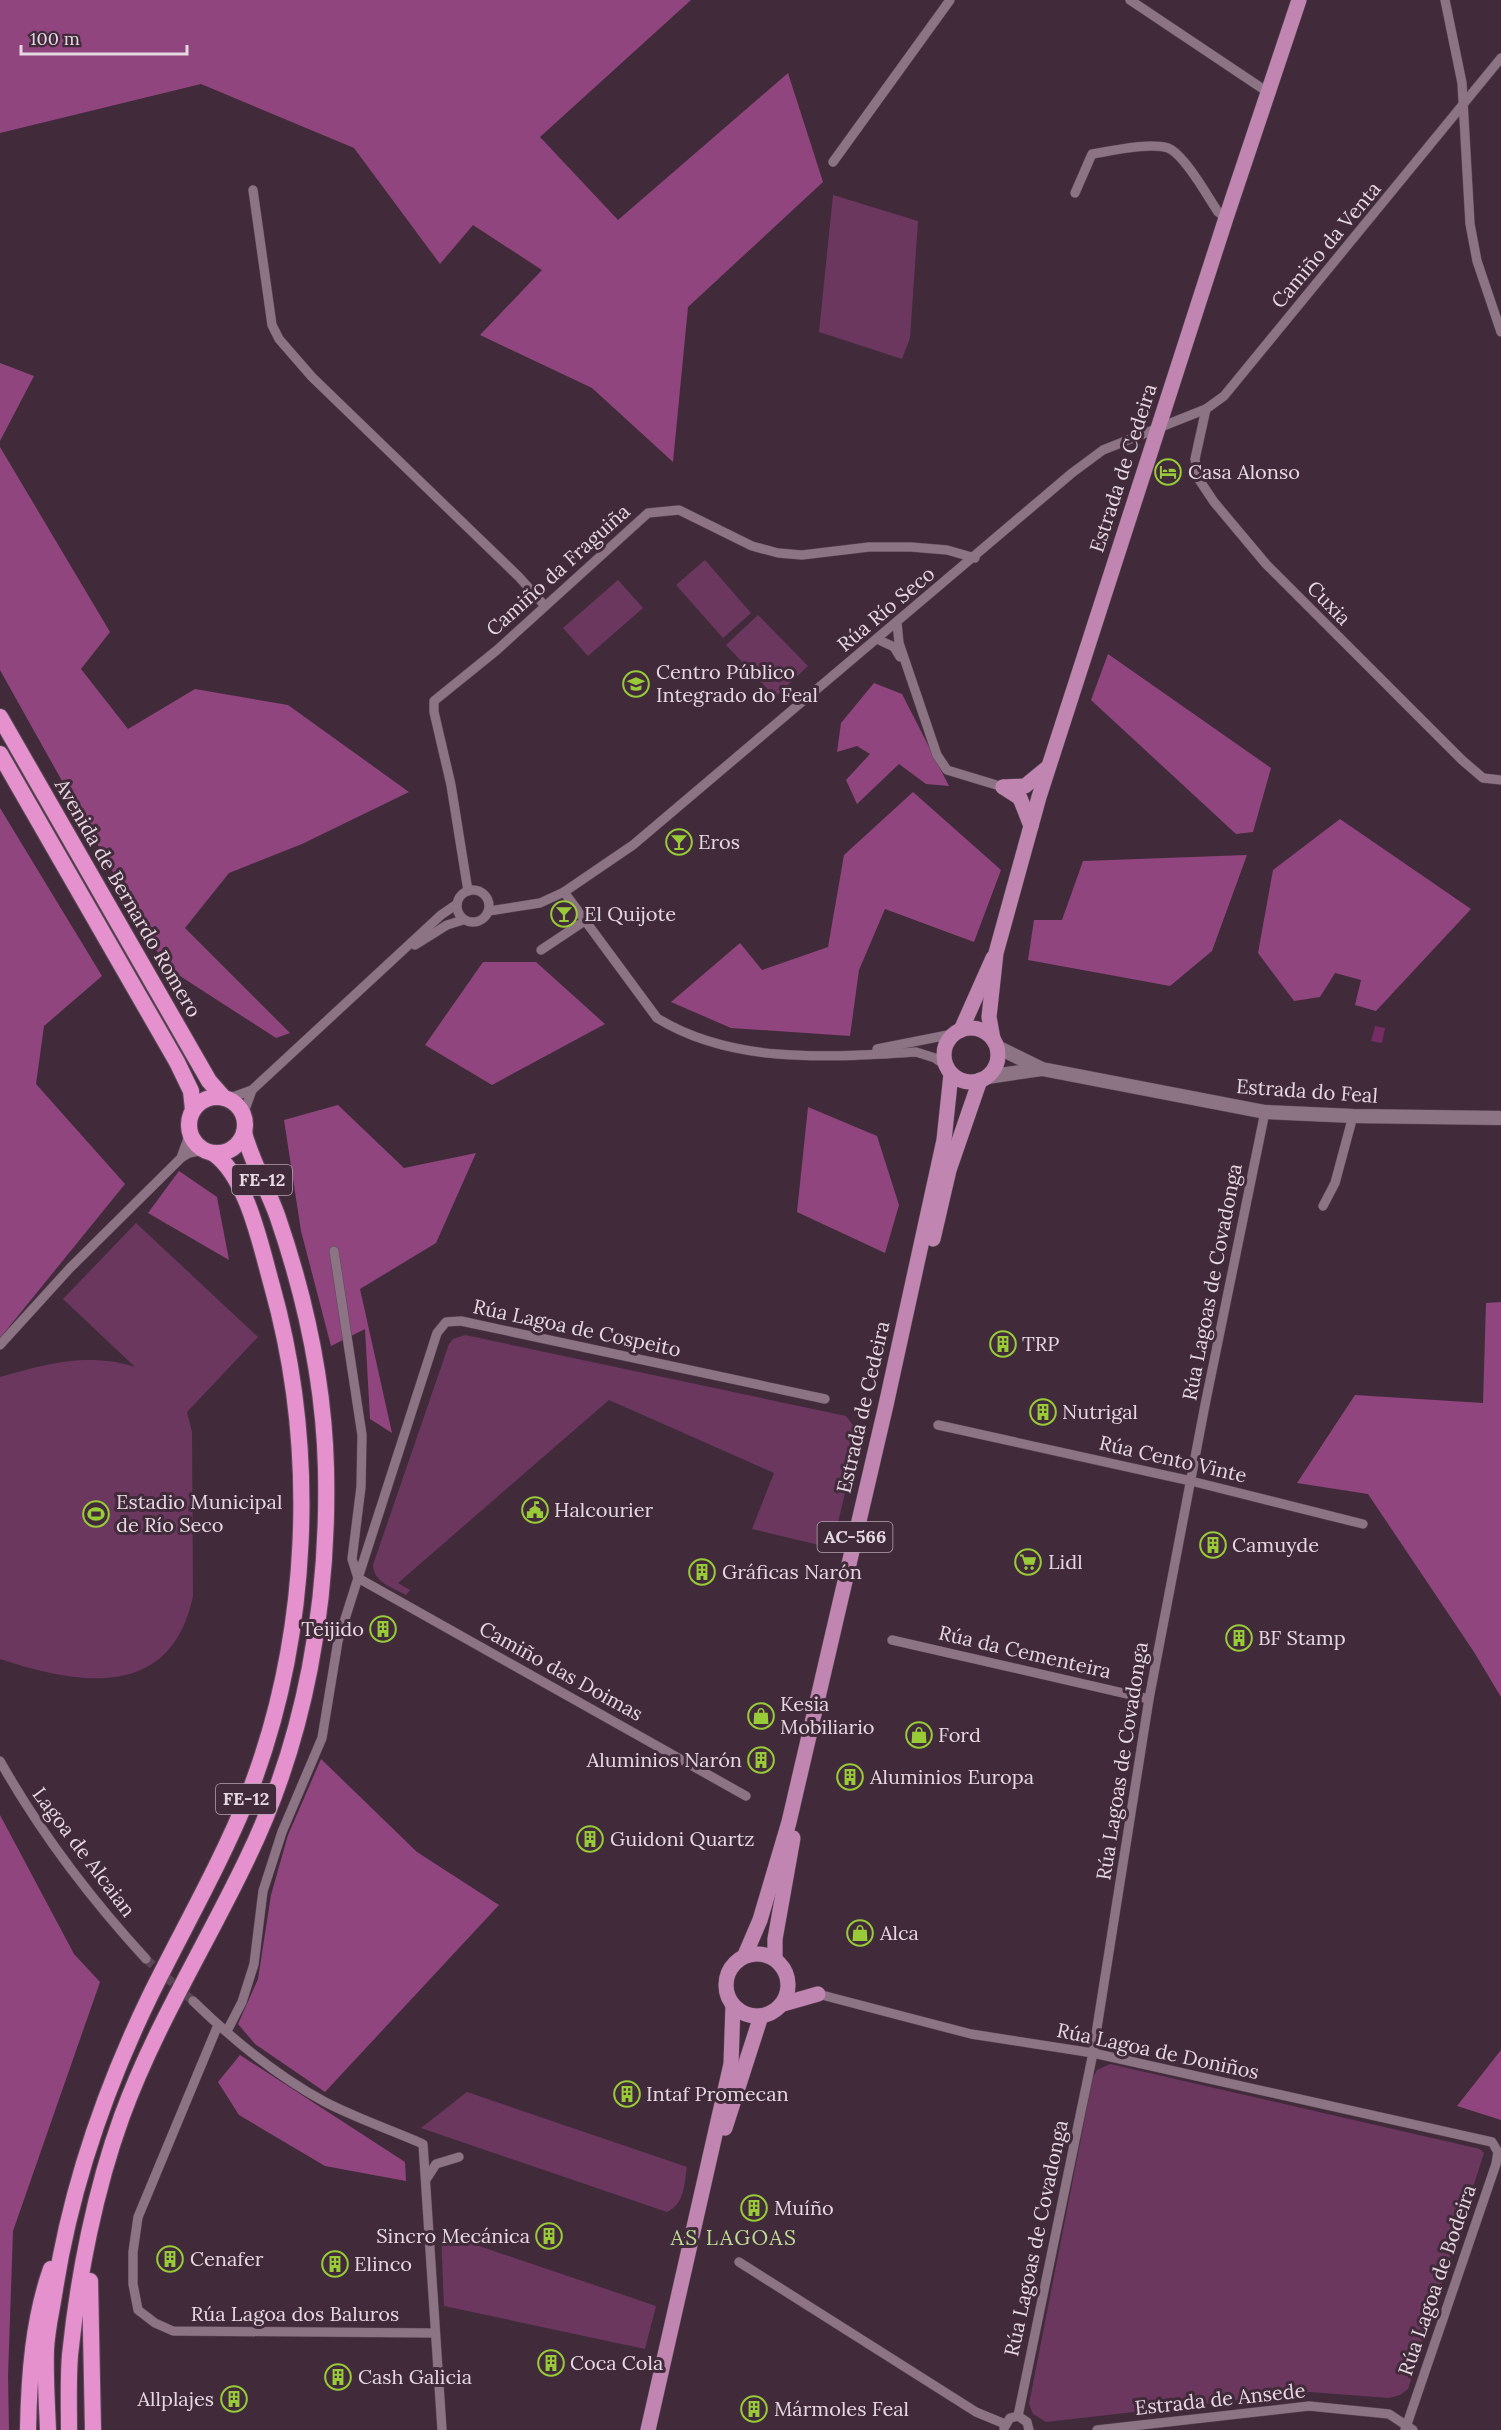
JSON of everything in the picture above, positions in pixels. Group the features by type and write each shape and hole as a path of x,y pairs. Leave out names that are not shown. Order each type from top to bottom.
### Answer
{"highway":[{"name":"Avenida de Bernardo Romero","path":"0,717 209,1081 225,1098"},
{"name":"Avenida de Bernardo Romero","path":"0,754 177,1062 191,1091 194,1110"},
{"path":"225,1098 234,1103 243,1115 244,1133 235,1146 229,1150 209,1151 198,1146 190,1133 189,1125 194,1110 207,1099 225,1098"},
{"name":"FE-12","path":"69,2430 70,2356 90,2233 123,2114 155,2038 248,1858 264,1821 291,1746 309,1673 321,1602 326,1533 326,1465 310,1330 276,1212 244,1133"},
{"name":"FE-12","path":"48,2430 46,2347 66,2226 99,2112 149,1998 217,1865 248,1795 272,1723 288,1652 297,1583 301,1515 299,1450 289,1361 256,1232 233,1172 209,1151"},
{"path":"28,2430 34,2347 42,2294 66,2226"},
{"path":"90,2233 93,2430"}],"main road":[{"name":"Estrada de Cedeira","path":"995,1043 988,1017 996,953 1039,797 1299,0"},
{"path":"1003,787 1024,786 1049,766"},
{"path":"1003,787 1039,797"},
{"path":"1003,787 1020,798 1031,826"},
{"name":"Estrada de Cedeira","path":"957,1032 996,953"},
{"path":"978,1029 995,1043 996,1065 983,1079 966,1082 948,1070 944,1049 957,1032 978,1029"},
{"name":"Estrada do Feal","path":"995,1043 1042,1069 1265,1112 1501,1118"},
{"name":"Estrada do Feal","path":"983,1079 1042,1069"},
{"name":"Estrada de Cedeira","path":"745,1954 760,1920 789,1822 862,1509 944,1140 948,1070"},
{"name":"Estrada de Cedeira","path":"775,1959 775,1939 799,1808 949,1170 983,1079"},
{"path":"745,1954 760,1953 775,1959 784,1968 788,1978 788,1991 783,2004"},
{"name":"AC-566","path":"648,2430 730,2064 733,2005 726,1993 726,1980 732,1966 745,1954"},
{"path":"788,1978 818,1994"},
{"path":"733,2005 746,2014 761,2016 774,2012 783,2004 818,1994"},
{"path":"658,2430 722,2140 761,2016"}],"street":[{"path":"832,162 950,0"},
{"path":"1130,0 1269,93"},
{"path":"1445,0 1458,61 1464,106 1470,224 1477,261 1501,332"},
{"name":"Camiño da Venta","path":"1158,429 1206,409 1224,396 1464,106 1501,58"},
{"path":"1075,193 1092,154 1142,148 1168,148 1179,156 1218,212 1226,218"},
{"path":"253,190 272,325 279,339 312,377 519,577 545,606"},
{"name":"Cuxia","path":"1206,409 1195,459 1198,478 1214,502 1282,580 1453,752 1483,778 1501,780"},
{"name":"Rúa Río Seco","path":"489,911 540,903 564,892 633,845 975,558 1072,473 1103,450 1158,429"},
{"name":"Camiño da Fraguiña","path":"468,891 451,784 434,712 434,701 545,606 648,513 679,510 752,546 778,554 802,555 869,547 911,547 947,550 975,558"},
{"path":"897,623 906,667 937,755 947,770 1003,787"},
{"path":"877,639 894,648 906,667"},
{"path":"398,956 447,925 463,920 476,923 484,919 489,911 486,897 478,891 468,891 460,896 457,912 463,920"},
{"path":"564,892 657,1018 675,1029 733,1048 768,1054 851,1055 916,1052 935,1058 948,1070"},
{"path":"225,1098 252,1090 441,915 457,904"},
{"path":"541,950 586,920"},
{"path":"851,1055 957,1032"},
{"path":"243,1115 252,1090"},
{"name":"Rúa Lagoas de Covadonga","path":"1018,2416 1093,2053 1149,1699 1265,1112"},
{"path":"1323,1206 1335,1183 1353,1116"},
{"path":"181,1158 188,1144 190,1133"},
{"path":"0,1345 70,1268 181,1158 189,1153 209,1151"},
{"path":"227,2031 242,2002 254,1964 262,1891 282,1832 322,1738 338,1641 358,1578 352,1559 361,1487 362,1435 334,1251"},
{"name":"Rúa Lagoa de Cospeito","path":"358,1578 437,1333 446,1322 461,1322 825,1400"},
{"name":"Rúa Cento Vinte","path":"938,1425 1191,1481 1363,1524"},
{"name":"Camiño das Doimas","path":"358,1578 746,1796"},
{"name":"Rúa da Cementeira","path":"892,1640 1149,1699"},
{"name":"Lagoa de Alcaian","path":"0,1761 25,1806 112,1922 146,1959"},
{"name":"Rúa Lagoa de Doniños","path":"818,1994 971,2034 1093,2053 1492,2142"},
{"path":"193,2001 218,2025 277,2071 326,2102 423,2144 442,2430"},
{"name":"Rúa Lagoa dos Baluros","path":"218,2025 138,2217 133,2252 133,2284 138,2310 154,2323 173,2331 434,2333"},
{"name":"Rúa Lagoa de Bodeira","path":"1408,2429 1496,2164 1498,2152 1492,2142"},
{"path":"426,2180 436,2163 459,2157"},
{"path":"739,2262 976,2412 1005,2427 1010,2418 1018,2416 1027,2422 1029,2430"},
{"name":"Estrada de Ansede","path":"1097,2430 1309,2406 1389,2414 1408,2429"}],"shaded area":[{"path":"0,0 691,0 540,137 618,220 788,73 823,182 688,307 673,462 592,388 480,335 542,270 473,225 440,264 354,148 201,84 0,133"},
{"path":"833,195 918,221 910,338 902,359 819,332"},
{"path":"0,363 34,376 0,441"},
{"path":"0,447 110,632 81,669 128,729 195,689 288,705 409,792 302,844 229,873 185,928 290,1033 276,1038 166,967 0,670"},
{"path":"705,560 751,613 723,638 676,585"},
{"path":"618,580 643,608 588,656 563,628"},
{"path":"758,615 808,666 775,697 726,645"},
{"path":"1108,654 1271,768 1253,832 1236,834 1091,700"},
{"path":"874,683 902,694 949,786 926,784 899,764 857,804 846,780 870,754 857,746 837,752 841,723"},
{"path":"913,792 1001,870 974,942 885,909 859,970 850,1036 731,1028 671,1002 740,943 762,970 828,947 844,855"},
{"path":"0,808 102,976 44,1026 36,1084 125,1184 0,1338"},
{"path":"1340,819 1471,909 1376,1011 1355,1005 1361,980 1335,973 1320,997 1294,1001 1258,953 1273,870"},
{"path":"1247,855 1212,951 1170,986 1028,960 1034,920 1062,920 1083,861"},
{"path":"483,962 536,962 605,1024 492,1085 425,1045"},
{"path":"1375,1026 1385,1028 1382,1043 1371,1041"},
{"path":"338,1105 404,1168 476,1153 436,1243 360,1289 392,1433 370,1419 365,1329 331,1346 301,1231 284,1120"},
{"path":"808,1107 877,1136 899,1205 885,1253 797,1212"},
{"path":"179,1171 217,1197 229,1260 148,1213"},
{"name":"Estadio Municipal de Río Seco","path":"136,1223 258,1337 187,1412 192,1432 193,1596 182,1630 165,1654 143,1669 118,1677 90,1678 60,1675 0,1659 0,1377 51,1364 84,1360 101,1360 135,1367 63,1299"},
{"path":"1501,1302 1501,1697 1474,1652 1368,1494 1297,1483 1355,1395 1483,1403 1486,1303"},
{"path":"465,1335 846,1416 859,1433 832,1548 752,1529 774,1473 609,1400 398,1583 410,1590 406,1595 390,1587 380,1580 373,1565 449,1344 453,1339"},
{"path":"321,1759 417,1852 499,1905 325,2092 255,2044 238,2024 258,1979 271,1895 288,1835"},
{"path":"0,1815 74,1954 100,1982 13,2231 8,2376 9,2430 0,2430"},
{"path":"1501,2050 1501,2120 1457,2106"},
{"path":"240,2055 405,2162 406,2181 325,2166 239,2115 218,2082"},
{"path":"1110,2064 1480,2149 1484,2153 1408,2389 1400,2395 1389,2398 1310,2392 1046,2422 1033,2414 1029,2404 1093,2077 1097,2070"},
{"path":"467,2092 687,2167 680,2199 667,2212 421,2128"},
{"path":"441,2233 656,2306 645,2349 444,2306"}],"tunnel":[{"path":"146,1959 193,2001"}],"place":[{"name":"Casa Alonso","path":"1168,472"},
{"name":"Centro Público Integrado do Feal","path":"636,684"},
{"name":"Eros","path":"679,842"},
{"name":"El Quijote","path":"564,914"},
{"name":"TRP","path":"1003,1344"},
{"name":"Nutrigal","path":"1043,1412"},
{"name":"Halcourier","path":"535,1510"},
{"name":"Estadio Municipal de Río Seco","path":"96,1514"},
{"name":"Camuyde","path":"1213,1545"},
{"name":"Lidl","path":"1028,1562"},
{"name":"Gráficas Narón","path":"702,1572"},
{"name":"Teijido","path":"383,1629"},
{"name":"BF Stamp","path":"1239,1638"},
{"name":"Kesia Mobiliario","path":"761,1716"},
{"name":"Ford","path":"919,1735"},
{"name":"Aluminios Narón","path":"761,1760"},
{"name":"Aluminios Europa","path":"850,1777"},
{"name":"Guidoni Quartz","path":"590,1839"},
{"name":"Alca","path":"860,1933"},
{"name":"Intaf Promecan","path":"627,2094"},
{"name":"Muíño","path":"754,2208"},
{"name":"Sincro Mecánica","path":"549,2236"},
{"name":"Cenafer","path":"170,2259"},
{"name":"Elinco","path":"335,2264"},
{"name":"Coca Cola","path":"551,2363"},
{"name":"Cash Galicia","path":"338,2377"},
{"name":"Allplajes","path":"234,2399"},
{"name":"Mármoles Feal","path":"754,2409"}],"district":[{"name":"AS LAGOAS","path":"734,2238"}]}
